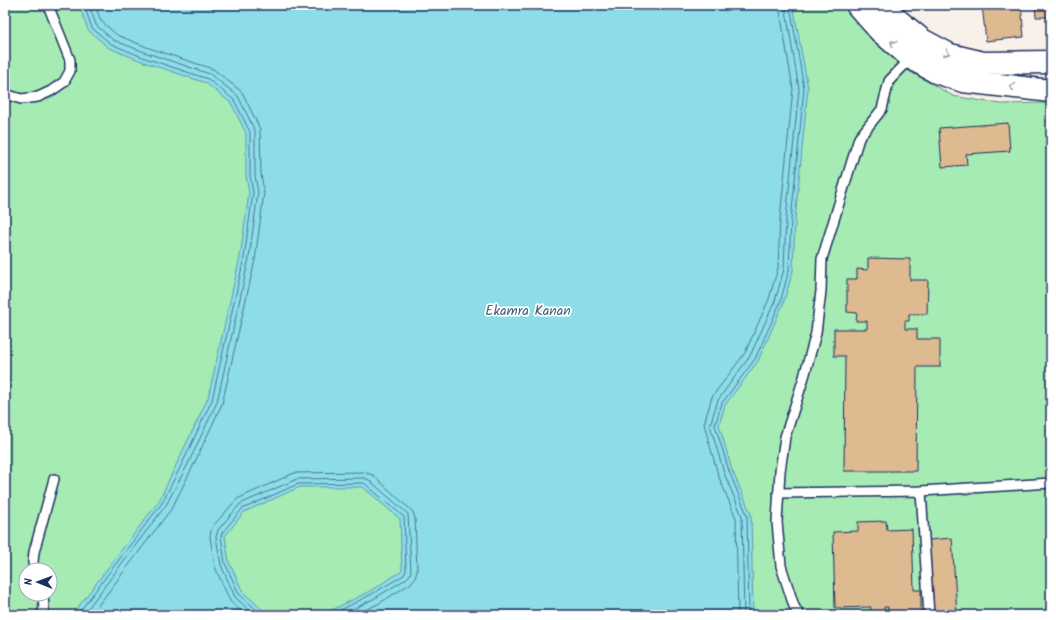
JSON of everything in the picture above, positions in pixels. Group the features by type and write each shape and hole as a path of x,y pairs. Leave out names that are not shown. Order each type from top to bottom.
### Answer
{"street":[{"path":"858,5 880,31 911,58 936,72 963,81 1051,91"},
{"path":"883,5 895,18 922,40 950,55 982,63 1051,62"}],"lane":[{"path":"5,94 20,99 38,97 51,91 64,82 70,71 70,60 48,5"},
{"path":"799,615 794,606 781,566 777,522 778,494 785,437 816,333 821,291 822,259 859,138 882,109 889,81 911,58"},
{"path":"33,562 34,552 54,479"},
{"path":"778,494 921,491 1051,483"},
{"path":"921,491 929,615"},
{"path":"42,615 44,602"}],"green space":[{"name":"Ekamra Kanan","path":"5,5 844,5 851,14 917,75 953,96 1000,104 1051,103 1051,615 5,615"}],"water":[{"path":"79,5 793,5 808,88 795,220 793,271 783,304 758,361 725,405 719,425 732,470 751,514 753,615 322,615 370,591 402,571 400,519 363,487 300,487 244,512 225,536 229,562 243,592 268,615 72,615 159,501 208,398 240,257 249,193 246,175 246,133 231,103 206,83 144,62 109,48 88,30"}],"building":[{"path":"982,5 1021,5 1024,37 986,41"},
{"path":"1035,5 1051,5 1051,17 1036,17"},
{"path":"1008,123 1010,151 966,154 967,165 942,167 939,128"},
{"path":"868,258 910,259 910,280 928,280 927,314 909,314 909,321 905,321 905,329 917,329 917,339 940,339 940,367 917,367 916,471 844,471 845,356 834,356 834,329 867,329 867,321 856,321 857,313 847,312 847,279 857,279 857,269 868,270"},
{"path":"886,521 887,530 912,529 914,590 921,590 921,615 888,615 888,607 884,607 885,615 870,615 871,607 835,608 833,532 858,531 858,522"},
{"path":"952,538 957,615 934,615 929,540"}]}
